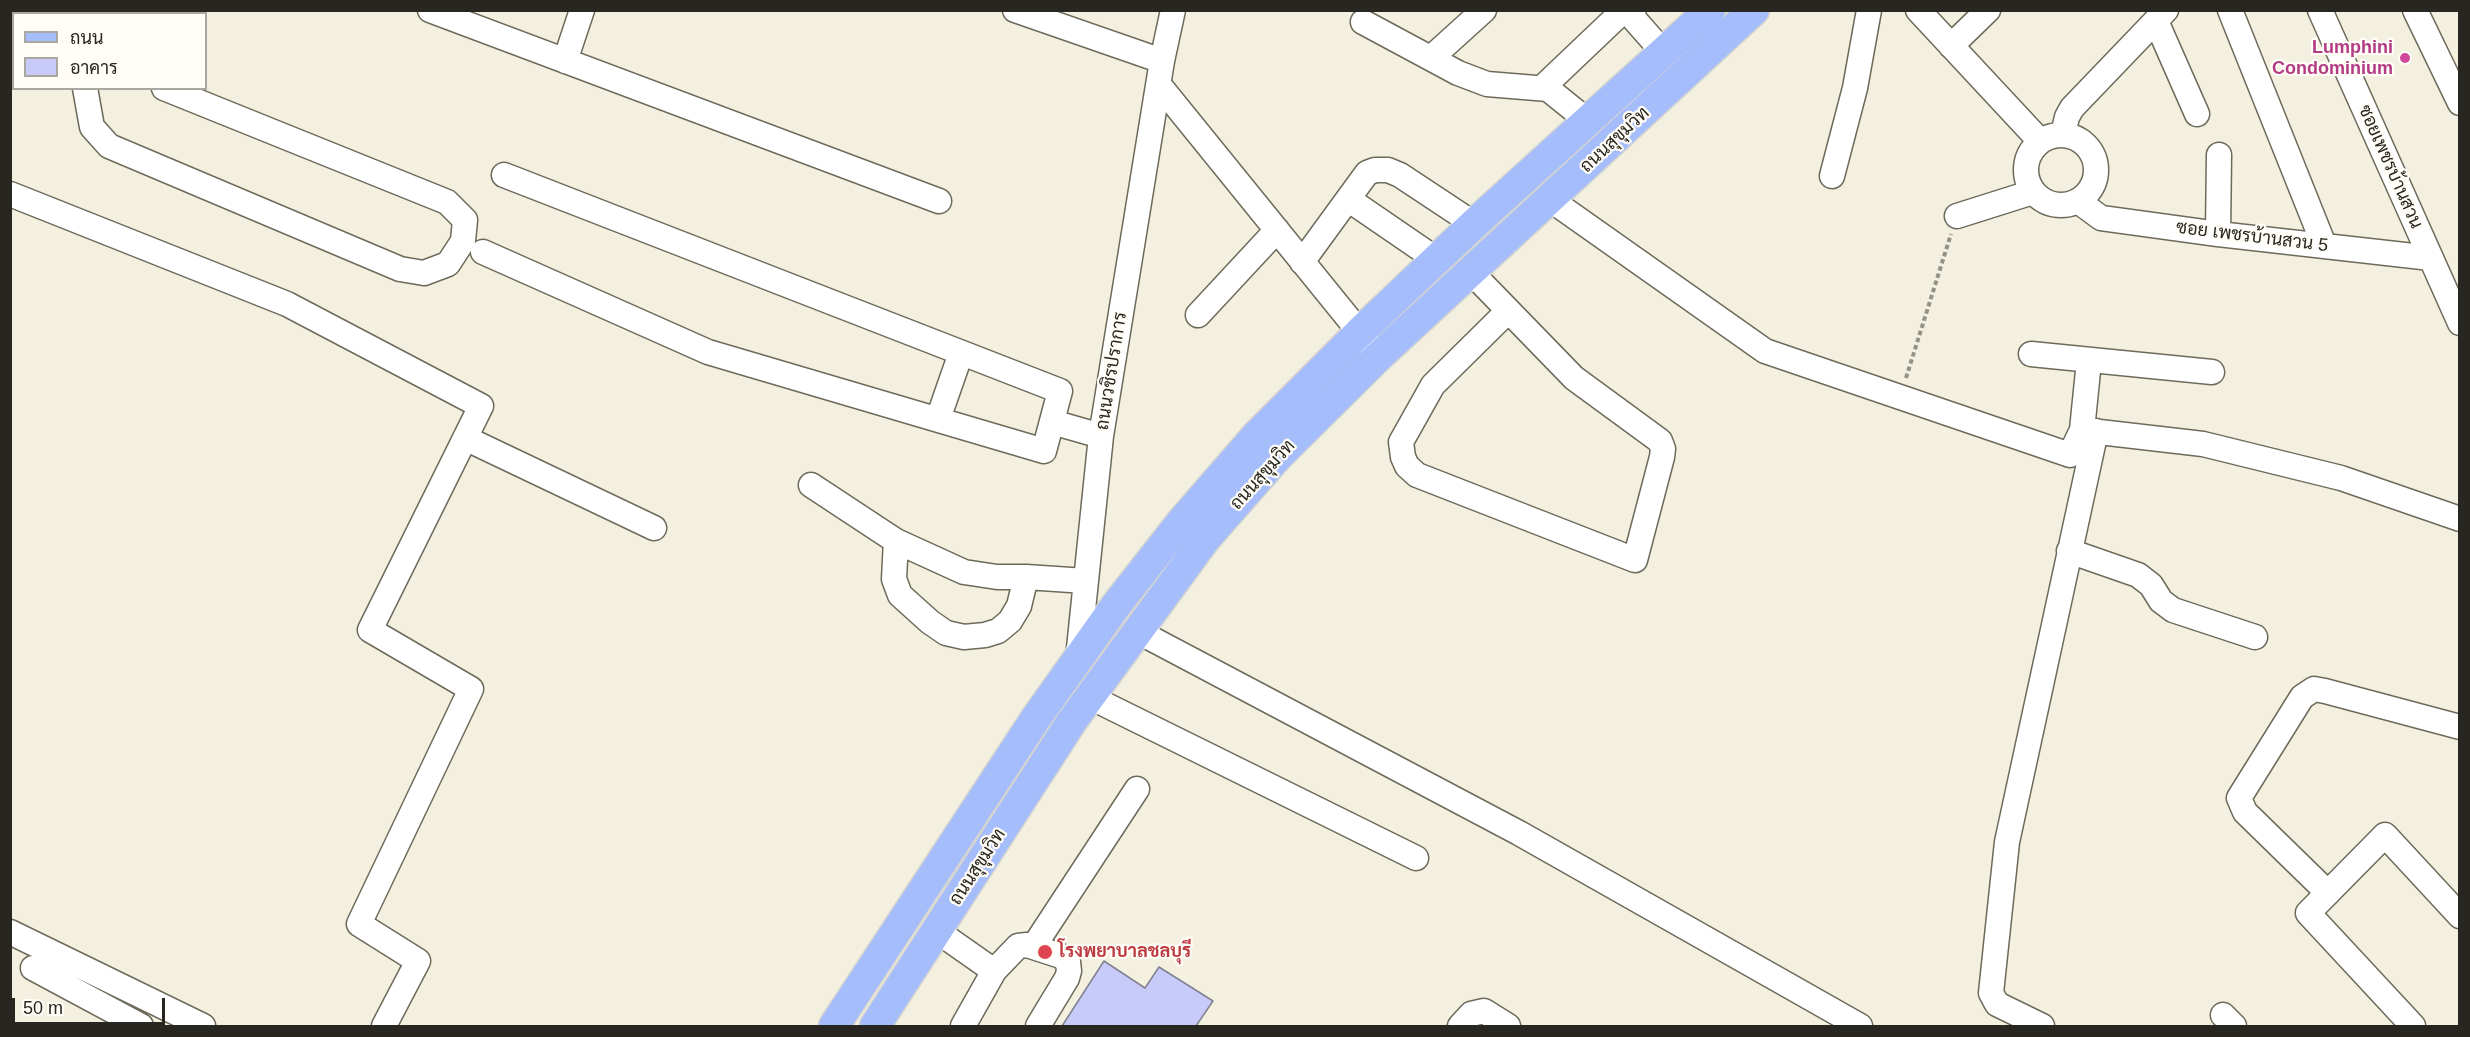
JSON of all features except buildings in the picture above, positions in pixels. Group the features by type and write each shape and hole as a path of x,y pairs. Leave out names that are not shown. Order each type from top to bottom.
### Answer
{"main road":[{"name":"ถนนสุขุมวิท","path":"834,1026 963,826 1078,658 1183,520 1256,436 1359,333 1474,224 1710,10"},
{"name":"ถนนสุขุมวิท","path":"875,1026 1090,697 1206,538 1263,473 1379,356 1551,200 1754,10"}],"street":[{"path":"430,10 939,201"},
{"path":"565,61 582,10"},
{"path":"1015,10 1162,61"},
{"name":"ถนนวชิรปราการ","path":"1078,658 1101,436 1160,86 1162,61 1173,10"},
{"path":"1431,58 1484,10"},
{"path":"1542,88 1624,10"},
{"path":"1633,10 1634,19 1664,53"},
{"path":"1832,176 1856,88 1869,10"},
{"path":"1918,10 2040,141"},
{"path":"1951,46 1988,10"},
{"path":"2230,10 2324,245"},
{"name":"ซอยเพชรบ้านสวน","path":"2320,10 2460,323"},
{"path":"2415,10 2460,103"},
{"path":"2063,134 2072,108 2161,16 2197,114"},
{"path":"1363,22 1487,84 1548,89 1589,122"},
{"path":"1160,86 1379,356"},
{"path":"85,90 92,127 109,146 400,269 424,273 448,264 463,241 465,220 447,202 169,90"},
{"path":"2063,134 2084,143 2091,152 2096,162 2096,174 2087,194 2078,201 2069,205 2049,204 2032,192 2027,182 2026,159 2040,141 2063,134"},
{"path":"2218,234 2219,155"},
{"path":"1302,262 1367,173 1375,170 1388,170 1400,175 1474,224"},
{"path":"483,252 708,352 1044,451 1060,391 504,175"},
{"path":"1957,216 2032,192"},
{"path":"10,194 287,304 481,406 370,630 471,689 359,924 418,961 384,1026"},
{"path":"1348,199 1437,260"},
{"path":"1551,200 1765,351 2070,454 2089,430"},
{"name":"ซอย เพชรบ้านสวน 5","path":"2078,201 2101,218 2218,234 2431,258"},
{"path":"1198,315 1277,230"},
{"path":"1471,272 1508,310 1574,378 1660,441 1663,449 1662,457 1635,560 1417,475 1407,466 1401,442 1433,385 1508,310"},
{"path":"938,419 961,353"},
{"path":"2031,354 2212,372"},
{"path":"2042,1026 1998,1004 1991,993 2007,842 2069,551 2089,430 2089,361"},
{"path":"1052,422 1101,436"},
{"path":"2089,430 2203,444 2341,478 2460,519"},
{"path":"465,438 654,528"},
{"path":"812,485 896,542 964,572 997,577 1086,581"},
{"path":"896,542 894,579 900,595 946,633 964,637 998,631 1010,621 1019,606 1026,577"},
{"path":"2069,551 2138,575 2151,585 2161,601 2173,610 2255,637"},
{"path":"1137,631 1518,832 1860,1026"},
{"path":"2328,893 2245,812 2239,798 2302,697 2314,689 2325,691 2460,727"},
{"path":"1090,697 1416,858"},
{"path":"1034,946 1137,789"},
{"path":"2413,1026 2308,913 2385,835 2460,916"},
{"path":"937,931 994,971"},
{"path":"10,932 203,1026"},
{"path":"963,1026 994,971 1018,946 1034,946 1061,956 1068,962 1069,971 1038,1026"},
{"path":"33,968 141,1026"},
{"path":"1460,1026 1471,1014 1484,1011 1508,1026"}],"path":[{"path":"1900,397 1957,216"}],"place":[{"name":"Lumphini Condominium","path":"2405,58"},
{"name":"โรงพยาบาลชลบุรี","path":"1045,952"}]}
